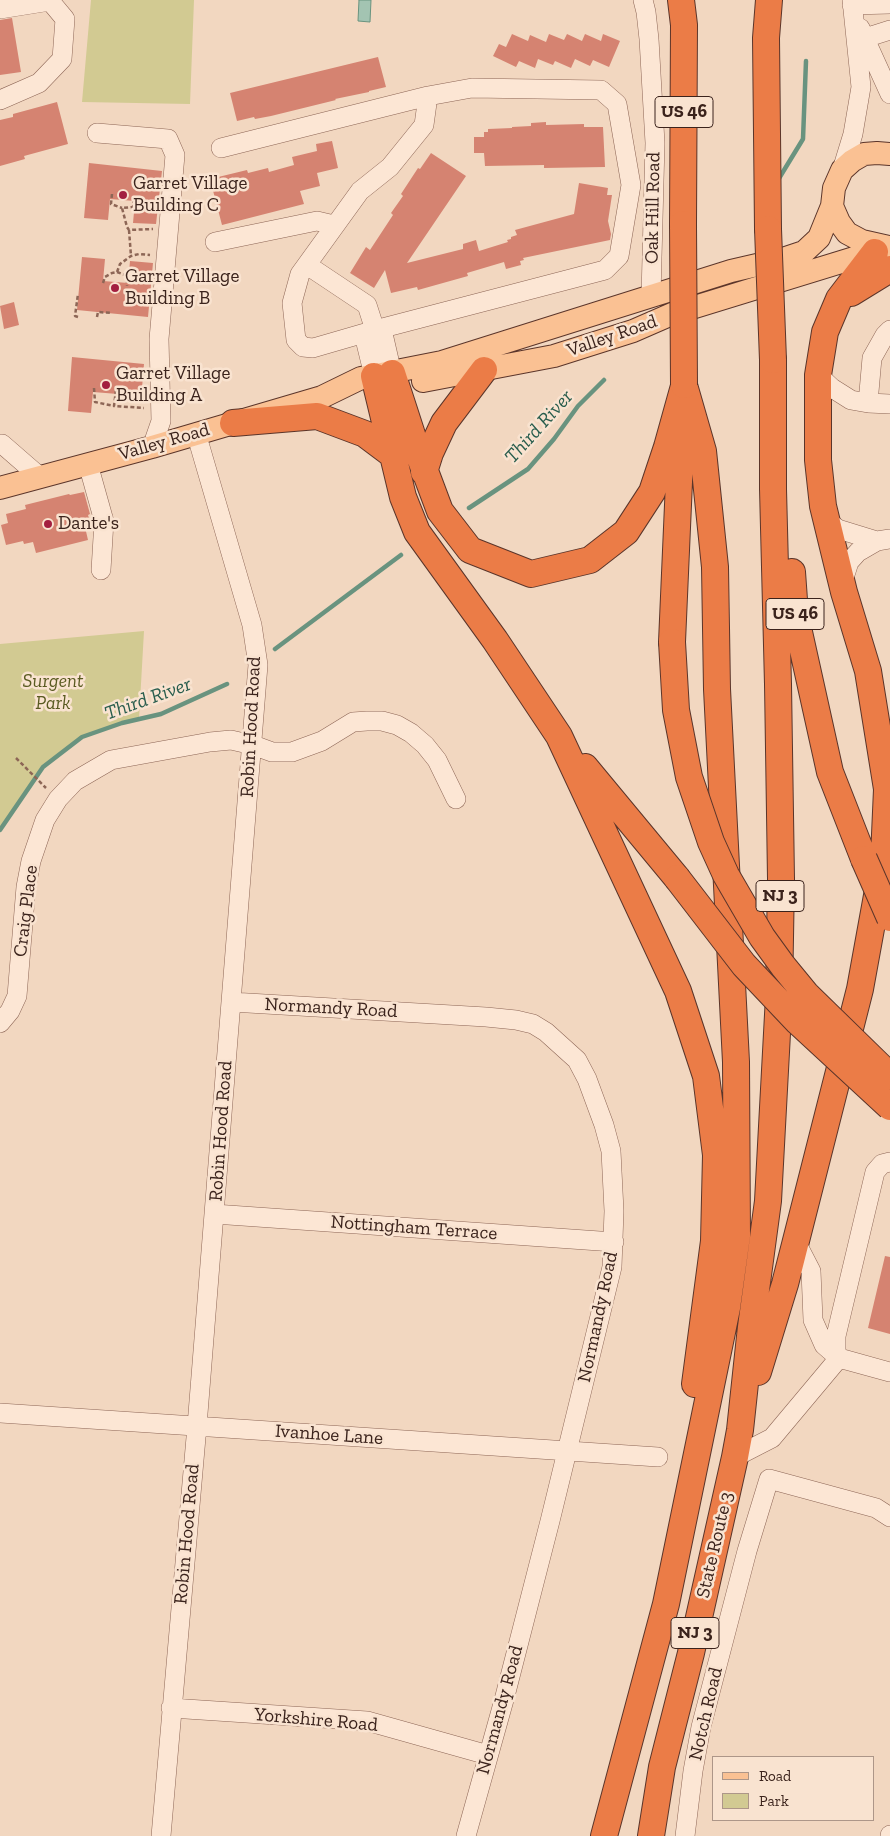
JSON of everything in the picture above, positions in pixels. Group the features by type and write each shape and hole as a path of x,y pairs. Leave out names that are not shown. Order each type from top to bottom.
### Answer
{"highway":[{"name":"US 46","path":"681,0 684,25 684,385 672,642 676,710 687,769 699,810 726,875 762,937 782,966 806,994 890,1076"},
{"name":"US 46","path":"756,0 766,38 768,229 773,360 795,614 830,772 864,859 890,918"},
{"path":"766,38 769,0"},
{"path":"740,1430 796,1242 860,990 884,857 887,789 868,671 842,584 823,506 818,460 818,375 825,332 839,300 886,254"},
{"name":"NJ 3","path":"740,1430 751,1327 768,1201 779,996 781,880 773,488 773,360"},
{"path":"424,472 444,422 484,370"},
{"path":"385,381 440,511 470,550 531,574 590,560 626,532 652,492 684,385"},
{"path":"385,381 393,455 403,497 417,532 510,661 559,736 677,878 744,965 798,1022 890,1107"},
{"name":"NJ 3","path":"684,385 703,451 715,567 717,689 736,1062 737,1236 727,1308 699,1442"},
{"path":"233,423 317,416 365,434 393,455"},
{"path":"559,736 678,991 706,1076 716,1155 714,1241 693,1402 699,1442"},
{"name":"State Route 3","path":"651,1836 662,1768 691,1652 740,1430"},
{"name":"State Route 3","path":"604,1836 666,1604 699,1442"}],"main road":[{"path":"842,170 864,154 890,154"},
{"name":"Valley Road","path":"0,488 152,447 328,395 358,395 385,381 442,362 731,271 804,252 818,238 832,206 834,188 842,170"},
{"path":"832,206 839,222 847,233 886,254"},
{"name":"Valley Road","path":"385,381 484,370 554,356 633,330 672,314 886,254"}],"street":[{"name":"Oak Hill Road","path":"643,0 649,39 655,143 651,296"},
{"path":"0,9 50,1 65,20 62,58 39,83 0,100"},
{"path":"852,6 890,4"},
{"path":"852,6 890,94"},
{"path":"842,170 853,134 861,87 852,6"},
{"path":"865,38 890,30"},
{"path":"221,148 428,96 472,88 601,90 617,104 631,186 619,256 604,270 313,348 303,347 296,340 292,303 300,274 360,191 390,167 424,124 428,96"},
{"path":"96,133 168,139 175,155 159,340 161,421 152,447"},
{"path":"215,242 318,220 334,226"},
{"path":"307,265 367,305 375,330"},
{"path":"375,330 366,342 385,381"},
{"path":"868,403 881,358 885,334 890,330"},
{"path":"818,375 832,388 851,400 890,404"},
{"name":"Robin Hood Road","path":"161,1836 197,1426 258,665 252,625 196,433"},
{"path":"0,444 40,477"},
{"path":"0,460 40,477"},
{"path":"88,464 104,521 101,570"},
{"path":"826,520 838,529 883,540"},
{"path":"842,584 849,562 858,552 883,540"},
{"name":"Craig Place","path":"0,1023 10,1011 17,996 26,887 31,861 45,820 58,799 76,781 111,760 231,740 272,752 292,752 322,741 353,722 374,721 397,725 411,733 431,752 437,760 456,799"},
{"name":"Normandy Road","path":"231,1002 486,1017 533,1024 546,1032 577,1060 587,1079 604,1125 610,1151 614,1211 612,1267 504,1700 466,1836"},
{"path":"839,1358 836,1351 836,1336 875,1172 882,1164 890,1162"},
{"name":"Nottingham Terrace","path":"214,1214 614,1242"},
{"path":"796,1242 811,1271 813,1320 824,1345 839,1358 890,1372"},
{"path":"735,1457 772,1438 839,1358"},
{"name":"Ivanhoe Lane","path":"0,1413 658,1457"},
{"name":"Notch Road","path":"685,1836 693,1771 701,1727 747,1551 770,1479 876,1508 890,1517"},
{"name":"Yorkshire Road","path":"171,1708 367,1721 488,1756"}],"path":[{"path":"112,194 111,204 122,208 133,207 134,199"},
{"path":"122,208 129,230 131,256"},
{"path":"129,230 159,230"},
{"path":"117,272 120,264 131,256 139,254 157,256"},
{"path":"104,283 105,277 108,274 117,272 127,278 127,286"},
{"path":"78,294 75,316 78,317"},
{"path":"97,316 98,312 112,313"},
{"path":"94,388 95,402 114,406 145,408 145,401"},
{"path":"114,406 116,390"},
{"path":"16,758 44,787"}],"green space":[{"path":"91,0 194,0 190,104 82,102"},
{"name":"Surgent Park","path":"144,631 139,719 82,737 43,767 0,830 0,644"}],"shaded area":[{"path":"359,0 371,0 370,22 358,21"}],"building":[{"path":"12,18 21,72 0,75 0,20"},
{"path":"512,34 528,41 530,35 546,42 549,34 564,40 567,34 582,41 585,34 601,41 603,34 620,41 609,67 593,60 590,66 575,59 571,68 555,61 553,65 538,59 535,68 519,61 516,67 493,56 499,44 506,47"},
{"path":"378,57 386,87 271,116 237,121 230,93"},
{"path":"57,102 68,144 24,156 25,159 0,166 0,120 13,117 13,114"},
{"path":"546,122 546,125 584,124 584,127 603,127 605,167 544,168 544,165 485,166 484,153 474,153 474,137 484,137 484,132 488,132 488,129 531,126 531,123"},
{"path":"332,141 338,168 317,173 320,186 300,191 304,204 222,225 210,179 247,170 248,173 268,168 269,172 294,165 292,157 317,151 316,144"},
{"path":"431,153 466,176 407,263 463,249 463,244 476,240 479,251 508,242 507,240 517,235 515,230 574,214 579,183 608,188 607,195 612,195 608,221 611,234 610,240 523,258 524,260 520,261 521,265 506,269 504,262 467,273 468,276 418,290 417,287 391,293 385,270 374,288 350,273 366,247 370,250 393,215 391,213 403,196 401,194 418,168 420,169"},
{"name":"Garret Village Building C","path":"89,163 162,171 156,224 133,223 135,201 110,199 108,220 84,218"},
{"name":"Garret Village Building B","path":"82,257 105,259 103,281 128,283 130,261 153,263 148,317 77,310"},
{"path":"14,302 19,325 4,329 0,306"},
{"name":"Garret Village Building A","path":"72,357 144,364 141,400 118,397 118,394 93,392 91,413 68,411"},
{"name":"Dante's","path":"84,492 91,525 85,527 88,540 36,553 33,542 24,544 23,541 6,545 1,525 8,523 6,514 26,509 25,505"},
{"path":"885,1256 890,1257 890,1334 868,1328"}],"waterway":[{"name":"Third River","path":"778,180 803,139 806,61"},
{"name":"Third River","path":"469,508 528,469 554,439 578,406 604,380"},
{"name":"Third River","path":"275,649 401,555"},
{"name":"Third River","path":"0,830 43,767 82,737 122,723 161,714 227,684"}],"place":[{"name":"Garret Village Building C","path":"123,195"},
{"name":"Garret Village Building B","path":"115,288"},
{"name":"Garret Village Building A","path":"106,385"},
{"name":"Dante's","path":"48,524"}]}
